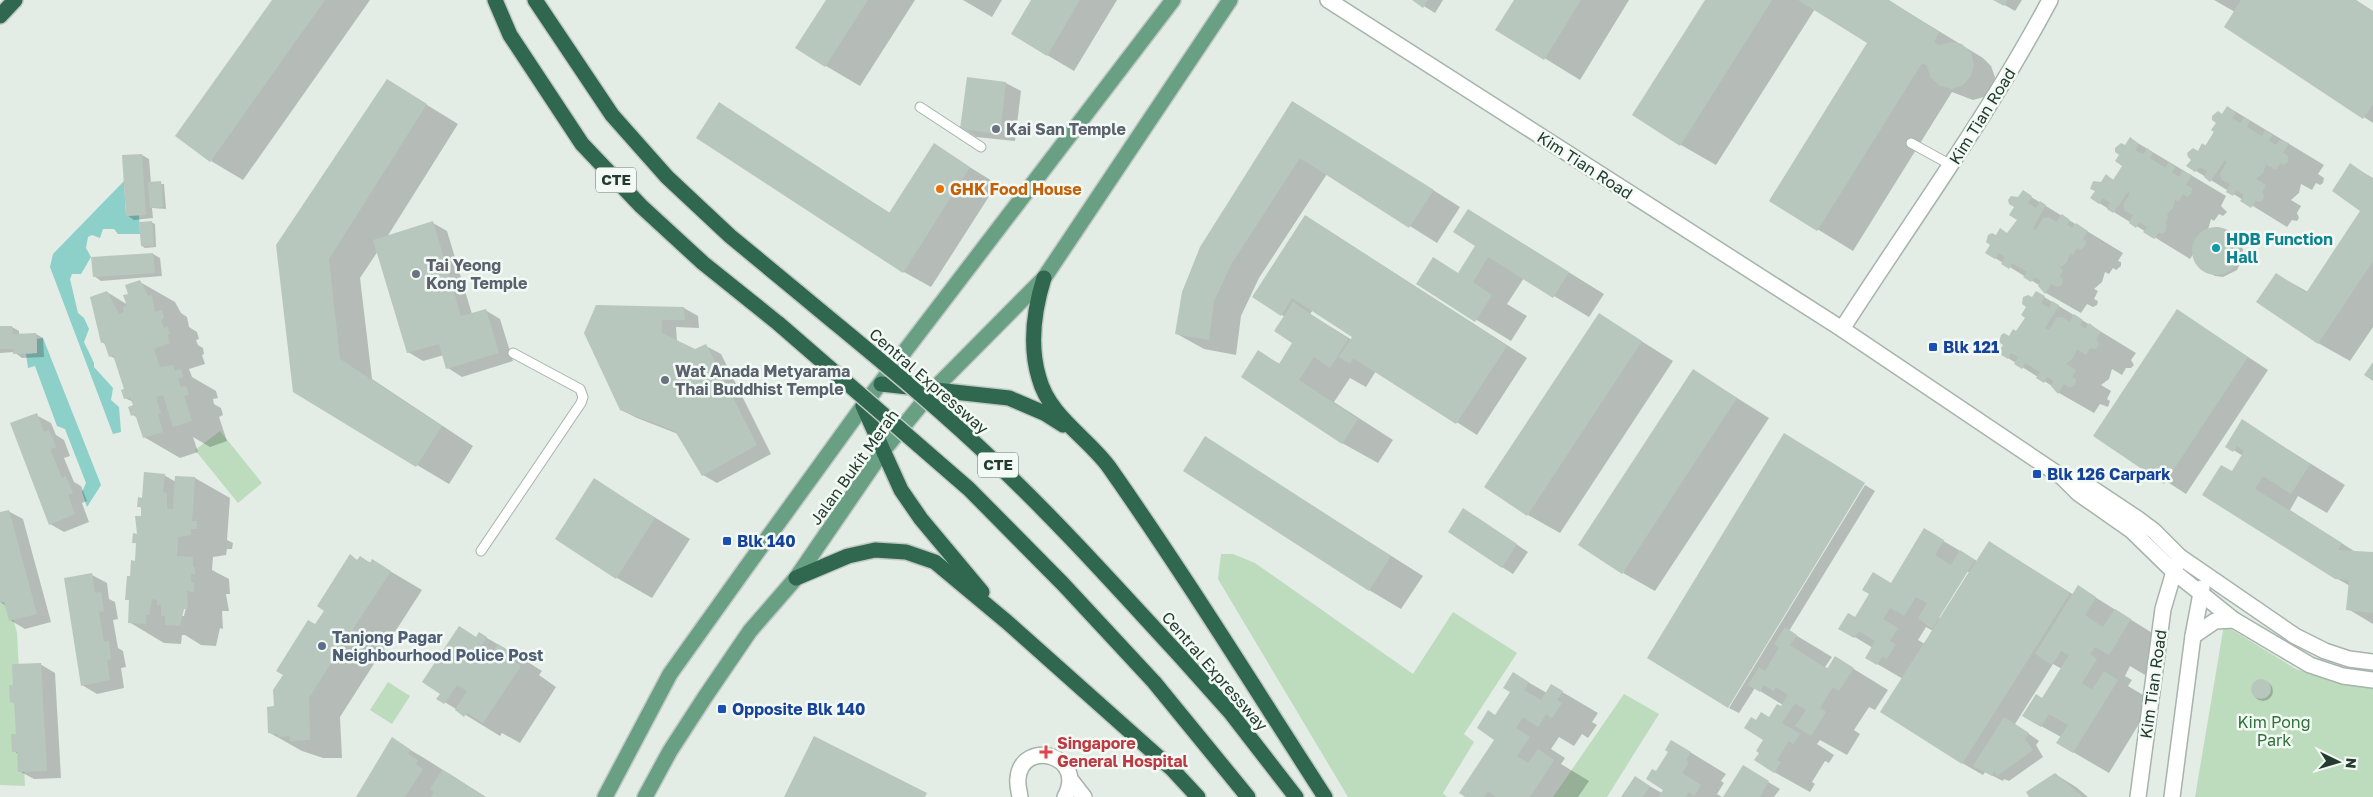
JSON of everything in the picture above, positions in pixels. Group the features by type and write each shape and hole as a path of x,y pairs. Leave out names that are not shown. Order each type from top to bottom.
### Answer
{"highway":[{"path":"0,16 15,0"},
{"name":"CTE","path":"495,0 510,35 582,144 641,206 702,263 779,324 969,489 1063,584 1154,682 1248,797"},
{"name":"Central Expressway","path":"535,0 612,115 667,177 730,236 902,380 997,463 1090,558 1180,656 1230,712 1296,797"},
{"path":"1044,278 1034,320 1034,352 1039,380 1050,404 1107,465 1325,797"},
{"path":"881,384 1009,398 1044,413 1079,435"},
{"path":"863,406 901,490 921,520 1007,622"},
{"path":"796,578 848,556 875,550 906,552 935,562 1007,622 1172,769 1198,797"}],"main road":[{"name":"Jalan Bukit Merah","path":"605,797 670,674 863,406 1173,0"},
{"name":"Jalan Bukit Merah","path":"645,797 670,751 750,631 796,578 883,451 933,390 1044,278 1230,0"}],"street":[{"name":"Kim Tian Road","path":"1328,0 1842,329 2062,477 2078,494 2136,534 2200,595 2234,620 2310,664 2343,676 2373,680"},
{"name":"Kim Tian Road","path":"1842,329 1951,165 2022,52 2050,0"},
{"name":"Kim Tian Road","path":"2062,477 2084,482 2154,531 2180,557 2302,639 2324,651 2349,659 2373,662"},
{"name":"Kim Tian Road","path":"2138,797 2163,609 2173,571 2180,557"},
{"name":"Kim Tian Road","path":"2172,797 2193,636 2200,595 2206,575"},
{"path":"2193,636 2215,621 2234,620"},
{"path":"1021,795 1018,777 1020,768 1034,756 1043,754 1055,757 1062,762 1070,779 1084,797"},
{"path":"1065,797 1070,779"}],"lane":[{"path":"920,107 981,147"},
{"path":"1911,143 1951,165"},
{"path":"481,551 581,403 583,397 580,389 513,353"}],"green space":[{"path":"220,431 262,483 238,503 195,450"},
{"path":"1221,554 1233,554 1255,563 1413,674 1453,612 1517,653 1464,734 1474,742 1443,793 1447,797 1348,797 1218,579"},
{"path":"0,569 17,633 25,786 0,785"},
{"name":"Kim Pong Park","path":"2224,625 2296,669 2334,682 2373,688 2373,797 2195,797"},
{"path":"388,682 410,696 392,724 370,710"},
{"path":"1624,694 1659,714 1607,797 1553,797"}],"water":[{"path":"124,181 126,216 139,215 140,234 118,234 114,229 103,229 100,238 92,235 88,237 86,248 91,257 81,274 72,274 70,279 78,313 84,318 89,329 84,342 94,367 113,388 111,400 119,407 121,432 113,434 50,267 53,254"},
{"path":"43,338 101,485 87,507 82,492 86,483 65,429 57,426 35,366 28,368 26,354 37,353 37,339"}],"building":[{"path":"272,0 325,0 210,162 175,136"},
{"path":"826,0 868,0 825,67 795,48"},
{"path":"1031,0 1080,0 1047,56 1011,34"},
{"path":"1412,0 1428,0 1423,8"},
{"path":"1514,0 1581,0 1544,60 1495,30"},
{"path":"1705,0 1772,0 1680,146 1632,115"},
{"path":"1798,0 1889,0 1939,32 1934,42 1939,45 1951,42 1962,44 1971,53 1974,65 1971,76 1963,85 1952,89 1940,86 1931,78 1927,66 1922,63 1817,231 1769,201 1867,43"},
{"path":"1993,0 2007,0 2004,6"},
{"path":"2241,0 2355,0 2373,12 2373,104 2363,119 2224,27"},
{"path":"967,77 1006,82 1000,134 960,129"},
{"path":"387,79 427,104 329,259 340,359 442,426 416,467 293,392 276,245"},
{"path":"1292,101 1434,190 1409,228 1300,158 1232,263 1214,301 1209,340 1175,334 1182,292 1200,247"},
{"path":"719,102 889,213 934,143 970,167 903,273 696,138"},
{"path":"2227,106 2236,113 2232,118 2240,123 2244,117 2250,121 2247,127 2262,136 2265,130 2272,135 2269,141 2276,145 2279,140 2289,143 2283,153 2288,156 2288,162 2284,165 2280,163 2276,170 2266,164 2263,173 2256,179 2266,185 2262,192 2264,197 2261,202 2256,201 2251,208 2240,201 2244,195 2236,190 2233,196 2226,192 2230,184 2222,180 2220,174 2227,162 2225,160 2210,182 2204,177 2207,171 2200,167 2195,172 2186,166 2191,160 2187,153 2193,148 2198,151 2202,143 2205,146 2214,132 2211,130 2216,123 2212,120 2212,116 2218,111 2222,114"},
{"path":"2130,137 2139,144 2135,150 2143,154 2147,148 2153,153 2150,158 2165,168 2169,162 2175,167 2172,172 2179,177 2182,171 2192,175 2186,185 2192,188 2191,194 2187,197 2183,194 2178,202 2175,199 2173,208 2166,215 2169,216 2165,223 2167,225 2166,231 2162,234 2159,232 2154,239 2143,232 2147,227 2139,222 2136,228 2129,223 2133,215 2125,211 2123,205 2130,193 2128,192 2113,213 2107,209 2110,203 2103,198 2099,204 2090,198 2095,191 2090,189 2093,181 2101,182 2106,174 2113,180 2122,166 2115,161 2119,155 2115,152 2115,148 2121,143 2125,145"},
{"path":"142,154 146,215 126,216 122,155"},
{"path":"2350,163 2373,179 2373,261 2318,344 2256,302 2276,273 2306,293 2360,211 2332,191"},
{"path":"161,181 163,207 150,208 148,182"},
{"path":"2023,190 2032,196 2028,203 2036,208 2040,201 2046,205 2033,228 2036,230 2043,218 2049,217 2056,222 2062,214 2070,220 2067,225 2072,228 2076,223 2088,231 2083,239 2086,241 2085,246 2080,250 2077,248 2073,255 2070,253 2067,262 2060,268 2063,270 2060,277 2063,279 2062,285 2057,287 2051,284 2045,294 2038,286 2041,281 2035,277 2031,282 2023,277 2027,272 2012,263 2009,269 2001,264 2005,257 1999,253 1995,259 1985,253 1990,245 1986,242 1988,235 1992,233 1996,235 2000,228 2007,233 2017,220 2009,215 2014,207 2009,204 2008,200 2011,196 2018,197"},
{"path":"1468,209 1569,272 1553,298 1488,257 1473,282 1492,295 1475,322 1416,284 1433,257 1458,273 1475,246 1453,232"},
{"path":"1305,215 1507,346 1456,424 1353,358 1350,364 1339,357 1352,337 1292,298 1281,316 1252,297"},
{"path":"152,221 154,246 141,246 139,222"},
{"name":"Tai Yeong Kong Temple","path":"433,221 461,316 486,309 499,353 446,369 439,344 407,353 373,240"},
{"name":"HDB Function Hall","path":"2211,227 2221,227 2230,231 2236,237 2239,242 2239,260 2230,271 2221,275 2211,275 2202,271 2196,265 2192,256 2192,246 2196,237 2202,231"},
{"path":"153,253 155,273 93,277 91,257"},
{"path":"140,280 148,296 152,295 155,312 162,310 164,318 161,320 164,328 167,326 170,334 167,335 170,343 154,349 160,367 173,365 175,371 181,369 183,377 178,379 181,387 186,386 189,395 184,396 192,421 173,427 163,395 156,397 161,413 158,414 163,432 143,438 135,414 131,416 128,407 133,405 130,397 124,399 121,390 124,389 113,355 109,357 104,342 101,343 90,297 107,291 119,314 124,312 123,307 127,306 123,295 128,294 125,285"},
{"path":"2036,291 2045,296 2041,303 2049,308 2052,301 2059,305 2045,328 2049,330 2056,318 2062,317 2070,322 2074,314 2083,320 2080,325 2085,329 2089,323 2101,332 2096,339 2099,344 2096,349 2090,348 2086,355 2077,349 2073,358 2066,364 2076,370 2072,377 2076,379 2075,385 2070,388 2064,384 2058,394 2051,386 2054,381 2047,377 2044,383 2036,378 2040,372 2025,363 2022,369 2014,364 2018,357 2011,353 2008,359 1998,353 2003,345 1999,342 2001,335 2004,333 2009,336 2013,329 2016,331 2025,318 2021,315 2026,307 2022,304 2023,297 2028,295 2032,297"},
{"path":"1293,302 1348,339 1330,368 1314,357 1299,380 1358,419 1342,444 1241,377 1258,350 1279,364 1292,343 1274,331"},
{"name":"Wat Anada Metyarama Thai Buddhist Temple","path":"596,305 684,307 685,320 662,320 662,333 695,349 706,344 757,445 702,476 675,431 620,410 584,333"},
{"path":"2177,309 2248,357 2164,484 2093,436"},
{"path":"1599,313 1642,341 1527,516 1484,487"},
{"path":"0,326 12,326 13,334 36,333 37,353 13,354 13,349 0,349"},
{"path":"2373,362 2373,381 2364,375"},
{"path":"1693,369 1737,398 1622,574 1578,545"},
{"path":"37,413 44,432 49,430 56,447 50,449 62,478 66,476 73,493 68,495 75,514 49,525 10,423"},
{"path":"2242,419 2310,464 2291,494 2263,476 2255,489 2342,543 2338,550 2373,552 2373,613 2346,610 2349,580 2335,579 2202,495 2221,465 2232,471 2244,451 2237,446 2233,452 2225,447"},
{"path":"1784,433 1865,483 1728,708 1647,658"},
{"path":"1205,436 1391,556 1369,591 1183,471"},
{"path":"144,472 165,474 163,492 167,493 167,509 173,509 175,476 195,477 192,521 197,521 197,529 191,529 191,535 178,537 177,556 193,557 193,567 195,567 195,574 191,574 194,592 187,591 188,609 184,609 180,626 165,625 165,616 161,616 161,605 157,605 157,600 152,599 149,615 146,615 146,624 128,623 129,600 125,600 127,576 130,576 131,560 135,561 136,543 132,543 133,533 137,534 135,516 141,516 141,507 137,507 138,497 142,498"},
{"path":"594,478 655,518 616,579 555,539"},
{"path":"1463,508 1517,544 1502,568 1448,532"},
{"path":"9,510 37,614 9,621 4,602 0,603 0,512"},
{"path":"1924,528 1944,540 1935,555 1951,565 1960,550 1975,560 1932,629 1918,618 1927,603 1916,597 1904,616 1890,608 1883,619 1898,628 1890,641 1896,644 1887,659 1882,657 1877,665 1865,658 1875,641 1859,631 1854,638 1838,629 1848,613 1855,617 1869,594 1862,590 1873,572 1891,583"},
{"path":"1989,541 2070,593 1962,764 1880,712"},
{"path":"350,554 357,560 360,556 370,563 372,559 391,571 353,629 359,633 350,645 345,641 309,698 310,740 290,741 290,736 278,737 278,734 268,733 267,707 274,706 273,690 283,675 276,671 308,620 315,624 324,611 317,606"},
{"path":"92,573 95,593 101,592 104,611 99,612 104,642 109,641 111,659 107,660 110,680 81,686 64,578"},
{"path":"2078,585 2096,597 2085,615 2103,627 2115,609 2131,619 2109,655 2095,647 2090,654 2097,659 2082,683 2092,690 2104,671 2118,680 2073,753 2056,743 2068,725 2049,714 2041,727 2022,716 2036,694 2042,698 2069,655 2061,651 2052,665 2035,654"},
{"path":"459,626 476,637 479,632 487,637 474,656 485,663 498,644 507,650 504,654 521,666 483,723 467,713 464,717 455,710 467,691 457,685 444,704 436,699 440,694 422,682"},
{"path":"1785,627 1797,635 1790,645 1827,669 1835,656 1854,668 1839,691 1833,687 1820,708 1826,712 1811,736 1795,726 1806,710 1795,703 1782,723 1800,734 1793,744 1789,741 1777,760 1781,762 1774,773 1754,760 1759,753 1756,751 1763,740 1744,728 1751,717 1756,720 1761,712 1769,717 1777,704 1781,706 1788,695 1776,687 1774,691 1764,685 1760,692 1748,685 1759,667 1765,671 1779,648 1774,644"},
{"path":"41,663 47,771 18,772 17,752 12,752 11,734 16,734 14,702 10,702 9,685 13,685 12,664"},
{"path":"1513,672 1529,682 1524,690 1541,700 1551,684 1563,691 1557,700 1562,703 1552,718 1546,714 1538,727 1523,717 1516,728 1530,737 1517,756 1528,763 1538,749 1554,760 1530,797 1496,797 1488,791 1484,797 1465,797 1459,793 1494,740 1477,728 1488,710 1495,715 1510,692 1503,688"},
{"path":"2261,679 2268,682 2271,689 2268,696 2261,699 2254,696 2251,689 2254,682"},
{"path":"2004,717 2029,733 2025,739 2033,750 1997,776 1994,771 1992,776 1973,766"},
{"path":"814,736 927,793 925,797 784,797"},
{"path":"392,737 411,750 408,754 418,760 416,764 423,769 405,797 356,797"},
{"path":"1671,740 1691,752 1686,760 1689,762 1682,773 1701,785 1694,796 1689,792 1686,797 1658,797 1663,790 1646,779 1652,769 1656,771 1668,752 1665,750"},
{"path":"1743,765 1769,781 1760,797 1723,797"},
{"path":"442,770 485,797 431,797 434,792 430,789"},
{"path":"2055,773 2083,797 2029,797 2026,792"},
{"path":"1635,776 1650,786 1643,797 1621,797"}],"place":[{"name":"Kai San Temple","path":"996,129"},
{"name":"GHK Food House","path":"940,189"},
{"name":"HDB Function Hall","path":"2216,248"},
{"name":"Tai Yeong Kong Temple","path":"416,274"},
{"name":"Blk 121","path":"1933,347"},
{"name":"Wat Anada Metyarama Thai Buddhist Temple","path":"665,380"},
{"name":"Blk 126 Carpark","path":"2037,474"},
{"name":"Blk 140","path":"727,541"},
{"name":"Tanjong Pagar Neighbourhood Police Post","path":"322,646"},
{"name":"Opposite Blk 140","path":"722,709"},
{"name":"Singapore General Hospital","path":"1046,752"}]}
